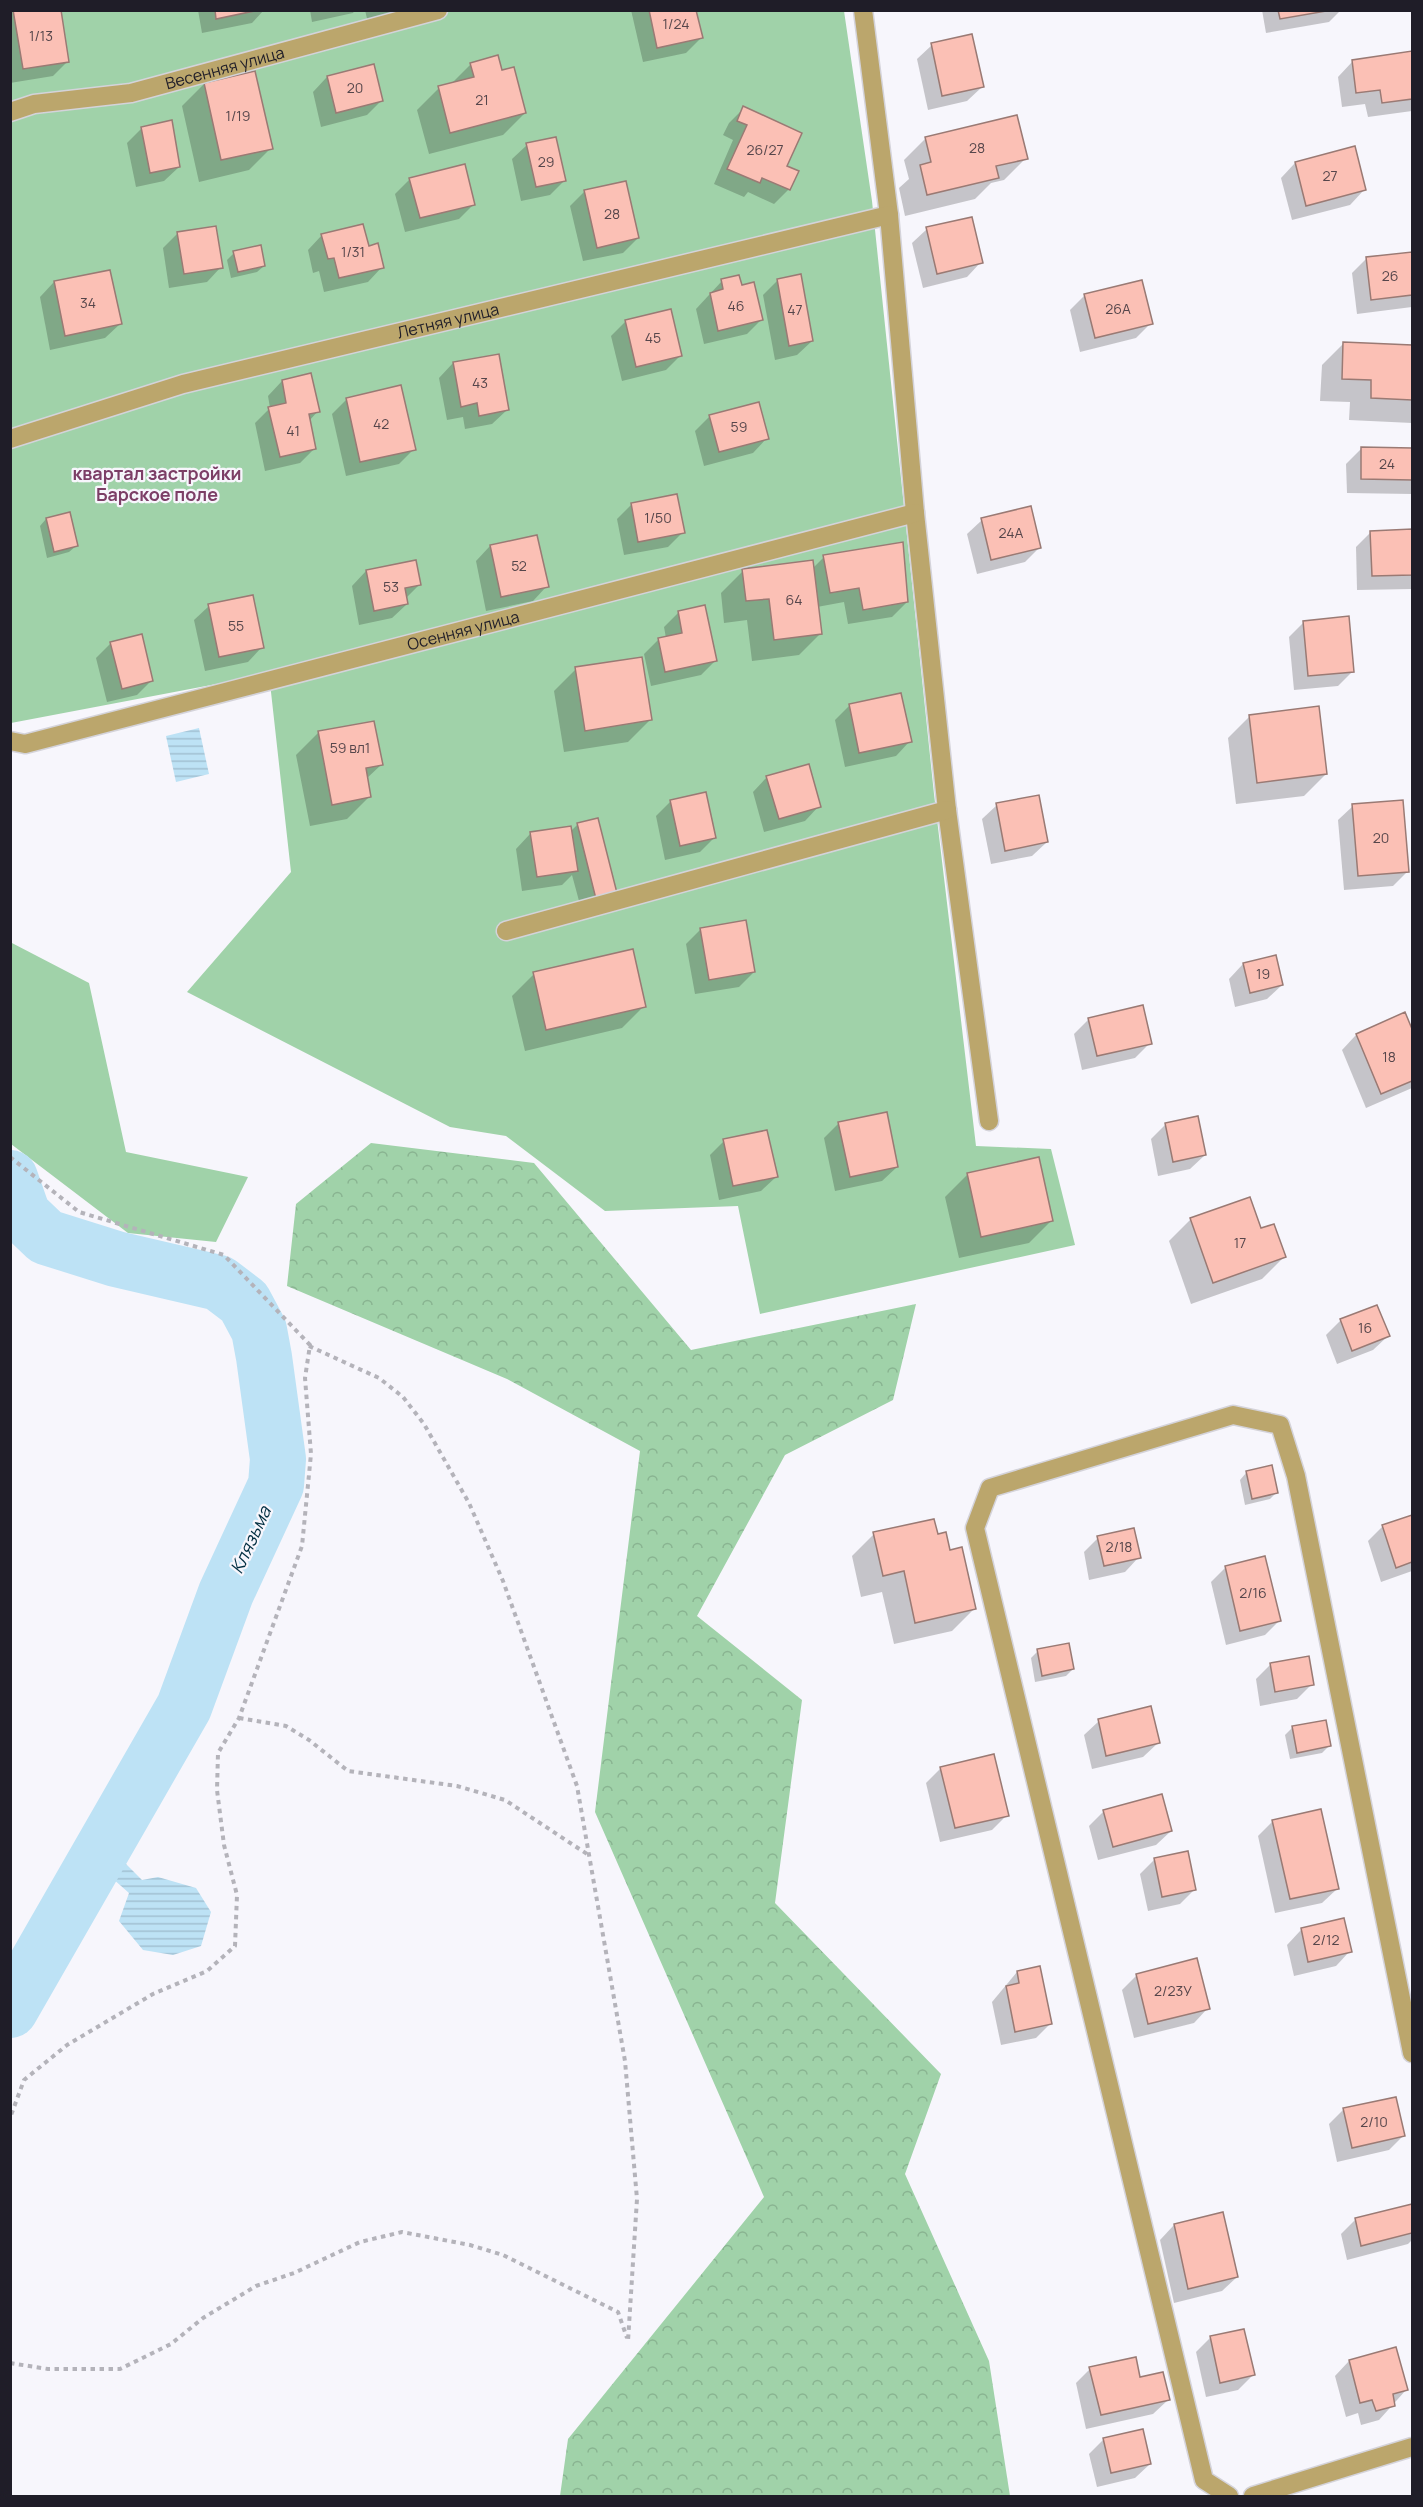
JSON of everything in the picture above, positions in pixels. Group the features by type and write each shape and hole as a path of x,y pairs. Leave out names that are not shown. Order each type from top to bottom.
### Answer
{"street":[{"name":"Весенняя улица","path":"10,112 34,104 131,93 438,10"},
{"path":"863,10 890,215 915,513 947,810 989,1121"},
{"name":"Летняя улица","path":"10,439 183,384 890,215"},
{"name":"Осенняя улица","path":"10,741 26,744 915,513"},
{"path":"506,931 947,810"},
{"path":"1229,2496 1204,2481 975,1528 990,1488 1233,1415 1280,1425 1296,1476 1413,2053"},
{"path":"1253,2496 1413,2447"}],"path":[{"path":"10,1157 79,1212 224,1255 309,1346 379,1378 403,1397 424,1424 469,1503 503,1581 577,1786 587,1854 625,2061 636,2187 628,2341 618,2312 502,2255 470,2245 402,2232 360,2242 294,2273 256,2286 204,2318 171,2344 120,2369 48,2369 10,2363"},
{"path":"10,2118 24,2080 67,2045 153,1994 207,1971 235,1946 237,1895 224,1845 217,1790 218,1753 239,1718 302,1546 311,1454 305,1378 309,1346"},
{"path":"239,1718 286,1725 348,1771 456,1786 505,1800 587,1854"}],"green space":[{"path":"11,11 844,11 872,201 934,794 976,1146 1051,1149 1075,1245 760,1314 738,1206 605,1211 506,1136 450,1127 187,992 291,872 269,674 11,723"},
{"path":"10,942 89,983 126,1152 248,1177 216,1242 128,1233 11,1144"},
{"path":"371,1143 534,1163 691,1350 916,1304 893,1400 785,1455 697,1616 802,1700 775,1903 941,2074 905,2174 989,2361 1010,2496 560,2496 568,2439 764,2197 595,1812 640,1451 507,1379 287,1286 296,1204"}],"water":[{"path":"199,728 209,774 176,782 166,736"},
{"path":"106,1844 142,1880 158,1877 196,1888 211,1912 201,1946 173,1955 143,1950 119,1921 129,1893 95,1863"}],"building":[{"path":"13,10 61,10 69,62 23,69"},
{"path":"215,10 259,10 216,19"},
{"path":"649,10 696,10 703,38 657,48"},
{"path":"1278,10 1332,10 1280,19"},
{"path":"972,34 984,87 942,96 931,43"},
{"path":"1412,51 1412,99 1382,103 1380,90 1356,93 1352,60"},
{"path":"498,55 502,70 514,67 526,113 450,133 438,86 474,77 470,63"},
{"path":"374,64 383,101 336,113 327,76"},
{"path":"255,71 273,149 221,160 204,83"},
{"path":"743,106 802,133 787,166 799,171 790,190 762,178 760,183 727,169 747,125 737,121"},
{"path":"1017,115 1028,159 996,166 999,178 927,195 920,165 931,162 925,137"},
{"path":"172,120 180,167 150,173 141,127"},
{"path":"556,137 566,181 536,187 526,143"},
{"path":"1355,146 1366,190 1306,206 1295,162"},
{"path":"465,164 475,205 420,218 409,178"},
{"path":"626,181 639,238 597,248 584,190"},
{"path":"972,217 983,263 937,274 926,227"},
{"path":"363,224 369,246 378,243 384,268 339,278 334,258 328,259 321,234"},
{"path":"216,226 223,268 184,274 177,232"},
{"path":"261,245 265,266 238,272 233,251"},
{"path":"1412,252 1412,295 1371,300 1366,257"},
{"path":"110,270 122,324 65,336 54,281"},
{"path":"801,274 813,341 789,346 777,279"},
{"path":"739,275 742,285 754,282 763,320 718,331 710,293 723,289 721,279"},
{"path":"1142,280 1153,324 1095,338 1084,294"},
{"path":"671,309 682,356 636,367 625,320"},
{"path":"1343,342 1412,345 1412,400 1371,398 1371,380 1342,379"},
{"path":"499,354 509,410 479,416 477,403 461,407 453,362"},
{"path":"311,373 320,412 309,414 316,449 280,457 268,407 286,403 282,380"},
{"path":"401,385 416,450 360,462 346,398"},
{"path":"759,402 769,439 719,452 709,415"},
{"path":"1361,447 1412,448 1412,480 1361,479"},
{"path":"677,494 685,533 638,542 631,503"},
{"path":"1031,506 1041,548 991,560 981,518"},
{"path":"70,512 78,546 54,552 46,518"},
{"path":"1412,529 1412,575 1372,576 1370,531"},
{"path":"537,535 549,587 501,597 490,545"},
{"path":"903,542 908,602 863,610 859,588 830,593 823,555"},
{"path":"416,560 421,585 405,588 408,604 374,611 366,570"},
{"path":"813,560 822,634 774,640 769,599 746,601 742,569"},
{"path":"253,595 264,648 219,657 208,604"},
{"path":"705,605 717,661 665,672 658,638 682,633 678,611"},
{"path":"1349,616 1354,672 1308,676 1303,621"},
{"path":"142,634 153,681 122,689 110,642"},
{"path":"642,657 652,720 585,731 575,667"},
{"path":"901,693 912,742 859,753 849,704"},
{"path":"1319,706 1327,774 1257,783 1249,715"},
{"path":"374,721 383,765 366,768 371,797 332,805 318,731"},
{"path":"809,764 821,807 779,819 766,776"},
{"path":"706,792 716,838 680,846 670,800"},
{"path":"1039,795 1048,842 1005,851 996,803"},
{"path":"1403,800 1409,872 1358,876 1352,804"},
{"path":"598,818 617,893 596,899 577,823"},
{"path":"571,826 578,871 537,877 530,832"},
{"path":"746,920 755,972 709,980 700,928"},
{"path":"633,949 646,1007 546,1030 533,972"},
{"path":"1276,955 1283,985 1250,993 1243,963"},
{"path":"1143,1005 1152,1044 1097,1056 1088,1018"},
{"path":"1405,1012 1412,1029 1412,1081 1381,1094 1356,1034"},
{"path":"887,1112 898,1167 850,1177 838,1122"},
{"path":"1198,1116 1206,1155 1173,1162 1165,1123"},
{"path":"767,1130 778,1177 733,1186 723,1139"},
{"path":"1039,1157 1053,1221 981,1237 967,1173"},
{"path":"1250,1197 1261,1228 1274,1224 1286,1257 1213,1283 1190,1218"},
{"path":"1377,1305 1390,1336 1352,1351 1340,1319"},
{"path":"1272,1465 1278,1493 1252,1499 1246,1471"},
{"path":"1412,1515 1412,1562 1396,1568 1382,1525"},
{"path":"934,1519 938,1534 946,1532 950,1550 962,1547 976,1609 915,1623 904,1571 883,1576 873,1532"},
{"path":"1134,1528 1141,1558 1104,1566 1097,1536"},
{"path":"1265,1556 1281,1621 1240,1631 1225,1566"},
{"path":"1069,1643 1074,1669 1042,1676 1037,1649"},
{"path":"1309,1656 1314,1685 1275,1692 1270,1663"},
{"path":"1151,1706 1160,1743 1106,1756 1098,1719"},
{"path":"1326,1720 1331,1746 1297,1753 1292,1726"},
{"path":"994,1754 1009,1816 955,1828 940,1767"},
{"path":"1162,1794 1172,1831 1113,1847 1103,1810"},
{"path":"1321,1809 1339,1889 1290,1899 1272,1820"},
{"path":"1188,1851 1196,1890 1162,1897 1154,1858"},
{"path":"1344,1918 1352,1952 1308,1962 1301,1928"},
{"path":"1197,1958 1210,2009 1148,2024 1136,1974"},
{"path":"1040,1966 1052,2024 1015,2032 1006,1986 1019,1983 1017,1971"},
{"path":"1396,2097 1405,2136 1352,2148 1343,2108"},
{"path":"1412,2204 1412,2233 1361,2246 1355,2218"},
{"path":"1223,2212 1238,2277 1188,2289 1174,2224"},
{"path":"1244,2329 1255,2375 1220,2383 1210,2336"},
{"path":"1396,2347 1408,2390 1393,2394 1395,2406 1376,2411 1372,2400 1360,2403 1349,2360"},
{"path":"1136,2357 1140,2377 1163,2372 1170,2400 1101,2415 1089,2367"},
{"path":"1143,2429 1151,2464 1111,2473 1103,2438"}],"waterway":[{"name":"Клязьма","path":"10,1178 23,1215 46,1237 116,1259 219,1283 244,1302 259,1330 278,1459 276,1485 226,1593 184,1707 10,2010"}],"district":[{"name":"квартал застройки Барское поле","path":"157,484"}]}
